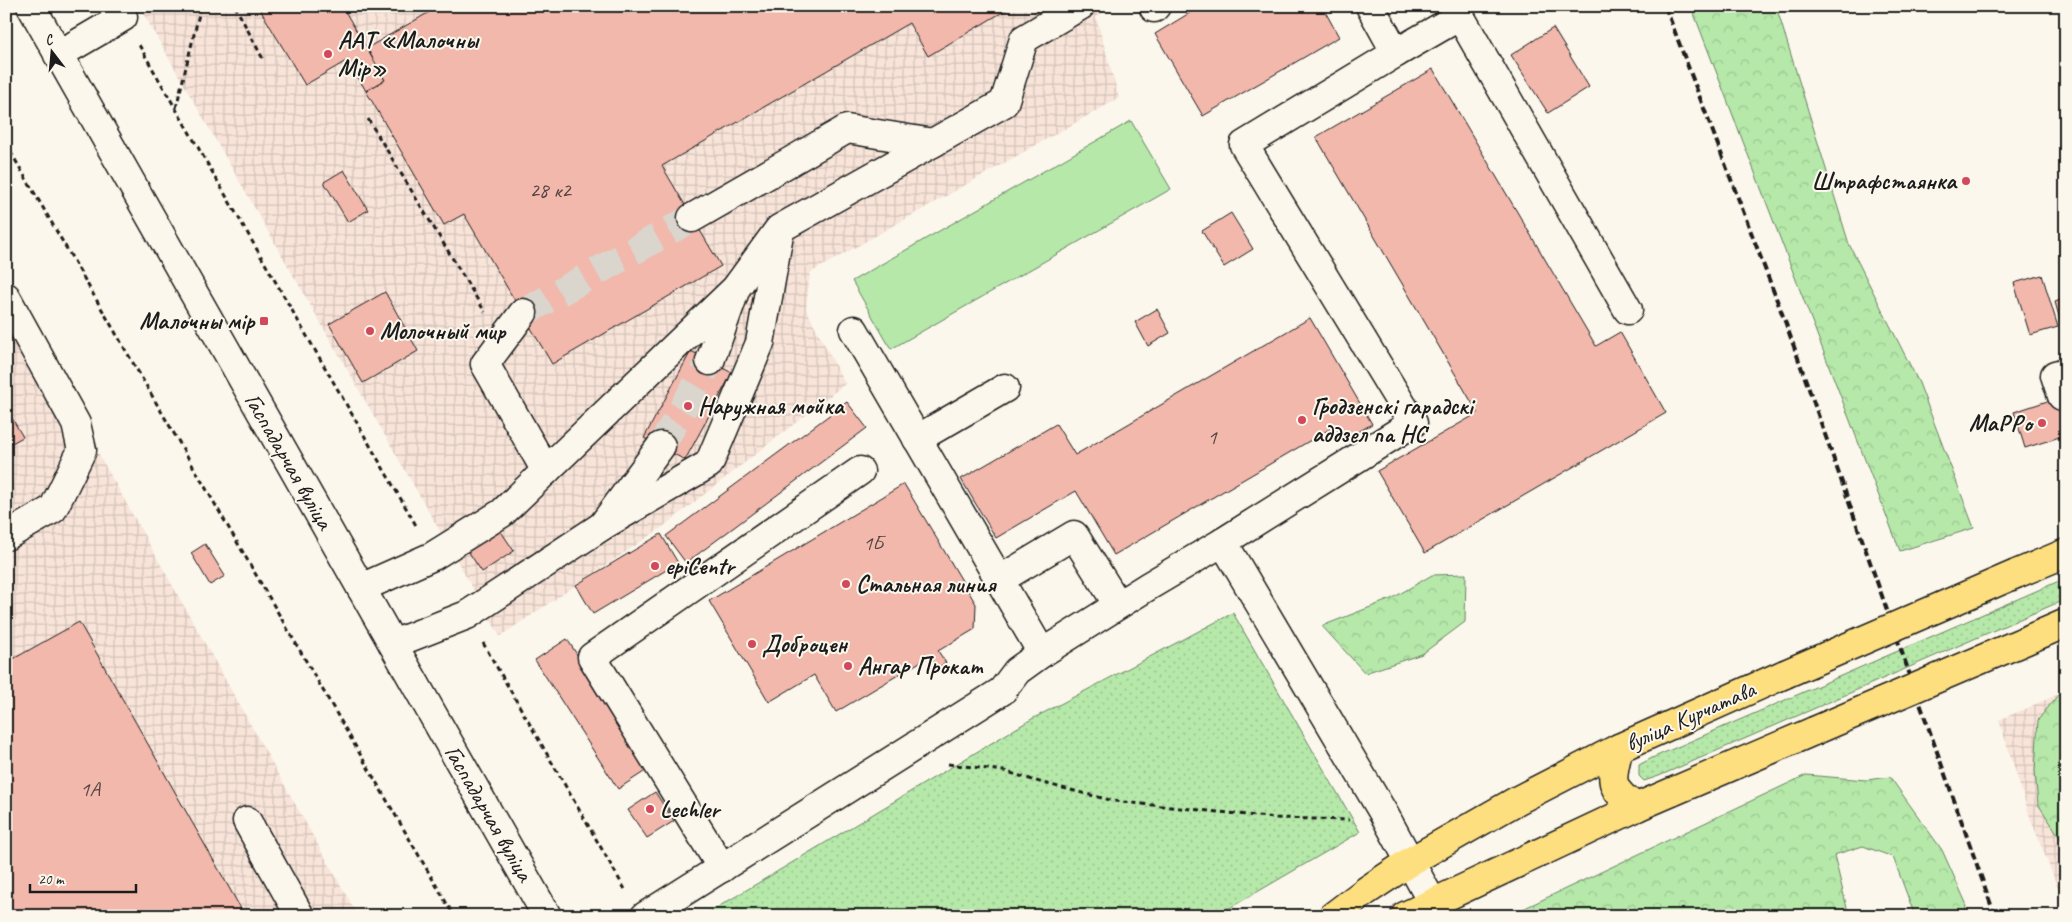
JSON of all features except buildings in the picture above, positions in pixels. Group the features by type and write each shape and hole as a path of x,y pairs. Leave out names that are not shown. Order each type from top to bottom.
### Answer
{"main road":[{"name":"вуліца Курчатава","path":"1333,916 1411,860 1518,800 1619,748 2066,553"},
{"path":"1405,916 1637,806 2054,628"},
{"path":"1619,748 1612,773 1615,788 1625,800 1637,806"}],"street":[{"name":"Гаспадарчая вуліца","path":"31,6 547,916"},
{"path":"361,588 433,556 502,513 736,288 780,229 1004,103 1024,39 1080,6"},
{"path":"1370,6 1396,53"},
{"path":"637,907 722,868 1002,691 1017,671 1042,653 1413,423 1244,145 1396,53 1460,16 1628,310"},
{"path":"58,55 123,17"},
{"path":"692,218 847,129 933,143"},
{"path":"393,644 467,615 602,526 709,464 760,343 780,229"},
{"path":"710,361 736,288"},
{"path":"6,297 76,424 82,450 53,509 6,536"},
{"path":"523,314 485,364 546,471"},
{"path":"854,330 1042,653"},
{"path":"917,439 1005,388"},
{"path":"602,526 660,446"},
{"path":"722,868 592,657 860,471"},
{"path":"999,580 1074,535 1118,605"},
{"path":"1222,542 1411,860 1433,904"},
{"path":"247,821 300,916"}],"path":[{"path":"176,109 201,6"},
{"path":"235,6 263,59"},
{"path":"123,17 433,556"},
{"path":"368,118 502,340"},
{"path":"6,144 454,916"},
{"path":"467,615 637,907"},
{"path":"900,754 944,764 1004,771 1043,784 1114,801 1276,818 1360,820 1384,814"}],"shaded area":[{"name":"Малочны мір","path":"139,6 1115,6 1096,17 1119,98 810,273 806,309 845,384 660,529 500,636"},
{"path":"6,289 358,916 6,916"},
{"path":"2066,691 2066,908 2031,820 1999,720"}],"green space":[{"path":"1691,6 1776,6 1849,244 1919,383 1974,528 1900,551"},
{"path":"1131,121 1171,189 891,349 852,281"},
{"path":"1466,574 1465,622 1422,654 1365,673 1322,626 1391,599 1432,575"},
{"path":"2066,578 2066,599 1659,776 1644,781 1639,776 1639,765 1652,758"},
{"path":"1233,613 1360,832 1216,916 703,916 1030,720"},
{"path":"2066,685 2066,843 2063,842 2038,804 2035,771 2038,720"},
{"path":"1806,775 1866,780 1890,777 1942,850 1966,903 1965,916 1915,916 1893,857 1863,846 1834,855 1849,916 1508,916"}],"tunnel":[{"path":"523,313 692,218"},
{"path":"661,446 710,361"}],"railway":[{"path":"1665,6 1786,324 1995,916"}],"place":[{"name":"ААТ «Малочны Мір»","path":"328,54"},
{"name":"Штрафстаянка","path":"1966,181"},
{"name":"Малочны мір","path":"264,321"},
{"name":"Молочный мир","path":"370,331"},
{"name":"Наружная мойка","path":"688,406"},
{"name":"Гродзенскі гарадскі аддзел па НС","path":"1302,420"},
{"name":"МаРРо","path":"2042,423"},
{"name":"epiCentr","path":"655,566"},
{"name":"Стальная линия","path":"846,584"},
{"name":"Доброцен","path":"752,644"},
{"name":"Ангар Прокат","path":"848,666"},
{"name":"Lechler","path":"650,809"}]}
